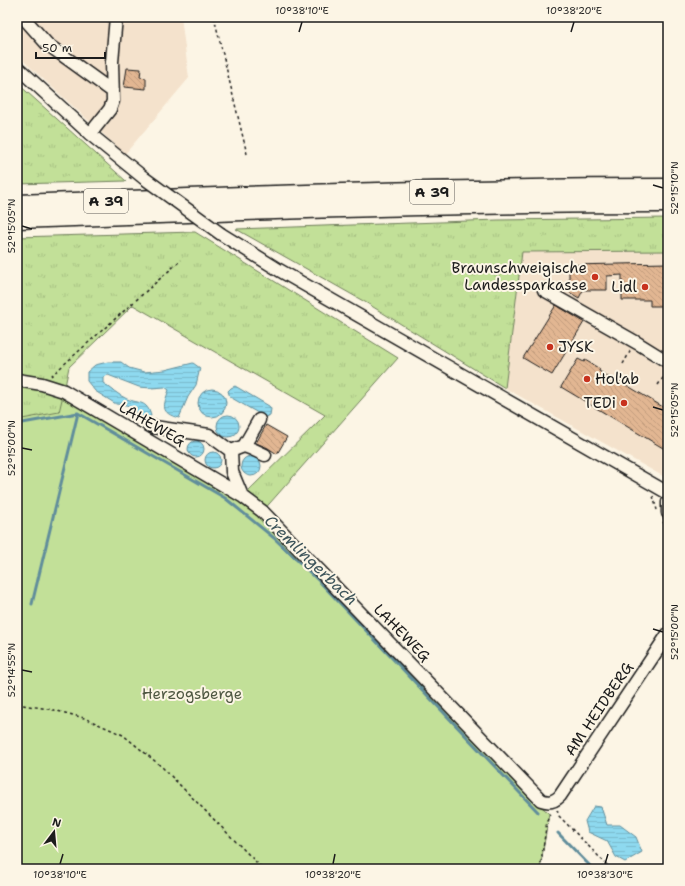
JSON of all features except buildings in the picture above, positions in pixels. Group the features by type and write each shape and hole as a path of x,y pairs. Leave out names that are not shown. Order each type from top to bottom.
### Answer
{"highway":[{"name":"A 39","path":"17,204 195,197 491,190 668,188"},
{"name":"A 39","path":"17,219 309,209 668,203"}],"street":[{"path":"24,17 47,44 112,91"},
{"path":"90,134 114,101 112,91 112,62 116,17"},
{"path":"17,67 90,134 144,178 221,234 279,270 668,494"},
{"path":"544,290 636,342 668,362"},
{"name":"LAHEWEG","path":"17,380 42,384 64,391 242,496 262,511 541,800 547,802 554,801"},
{"path":"231,451 244,446 259,420"},
{"path":"154,427 209,435 231,451"},
{"path":"244,446 265,455"},
{"path":"231,451 232,472 242,496"},
{"path":"668,502 668,513"},
{"name":"AM HEIDBERG","path":"554,801 560,796 668,634"}],"path":[{"path":"214,17 247,154"},
{"path":"42,384 181,260"},
{"path":"623,364 636,342"},
{"path":"658,385 668,371"},
{"path":"17,704 54,710 84,718 123,735 161,766 263,869"},
{"path":"540,869 547,821 554,801"},
{"path":"554,801 559,816 611,869"}],"shaded area":[{"path":"17,17 181,17 189,78 125,154 17,55"},
{"path":"668,251 668,479 505,388 522,252"}],"green space":[{"path":"17,83 126,181 17,184"},
{"path":"668,218 668,251 522,252 505,388 365,302 236,229 498,220"},
{"path":"195,232 398,358 262,512 17,869 17,237","holes":["133,305 325,415 243,496 64,391 69,367"]},
{"name":"Herzogsberge","path":"64,391 262,511 549,814 540,869 17,869 17,420 59,412"}],"water":[{"path":"108,362 121,362 129,368 144,372 165,370 193,363 200,368 196,385 188,397 179,418 169,414 166,411 165,400 169,390 165,387 139,387 108,375 103,377 103,383 127,399 142,403 147,407 151,416 144,418 138,417 134,408 116,404 95,391 87,381 87,372 95,365"},
{"path":"235,386 269,406 271,409 270,415 265,417 230,397 228,391"},
{"path":"212,389 222,393 226,403 222,413 212,417 202,413 198,403 202,393"},
{"path":"228,415 236,418 239,426 236,434 228,437 220,434 217,426 220,418"},
{"path":"193,441 199,441 204,446 202,455 199,457 193,457 188,452 188,446"},
{"path":"210,452 216,452 221,457 219,466 216,468 210,468 205,463 205,457"},
{"path":"247,456 255,456 261,462 261,470 255,476 247,476 241,470 241,462"},
{"path":"594,806 601,807 607,825 620,825 636,837 642,852 625,862 616,857 607,841 588,832 585,821"}],"waterway":[{"name":"Cremlingerbach","path":"17,424 78,413 225,498 274,538 320,582 538,812"},
{"path":"32,604 78,413"},
{"name":"Cremlingerbach","path":"558,833 593,869"}],"place":[{"name":"Braunschweigische Landessparkasse","path":"595,277"},
{"name":"Lidl","path":"645,287"},
{"name":"JYSK","path":"550,347"},
{"name":"Hol'ab","path":"587,379"},
{"name":"TEDi","path":"624,403"}]}
